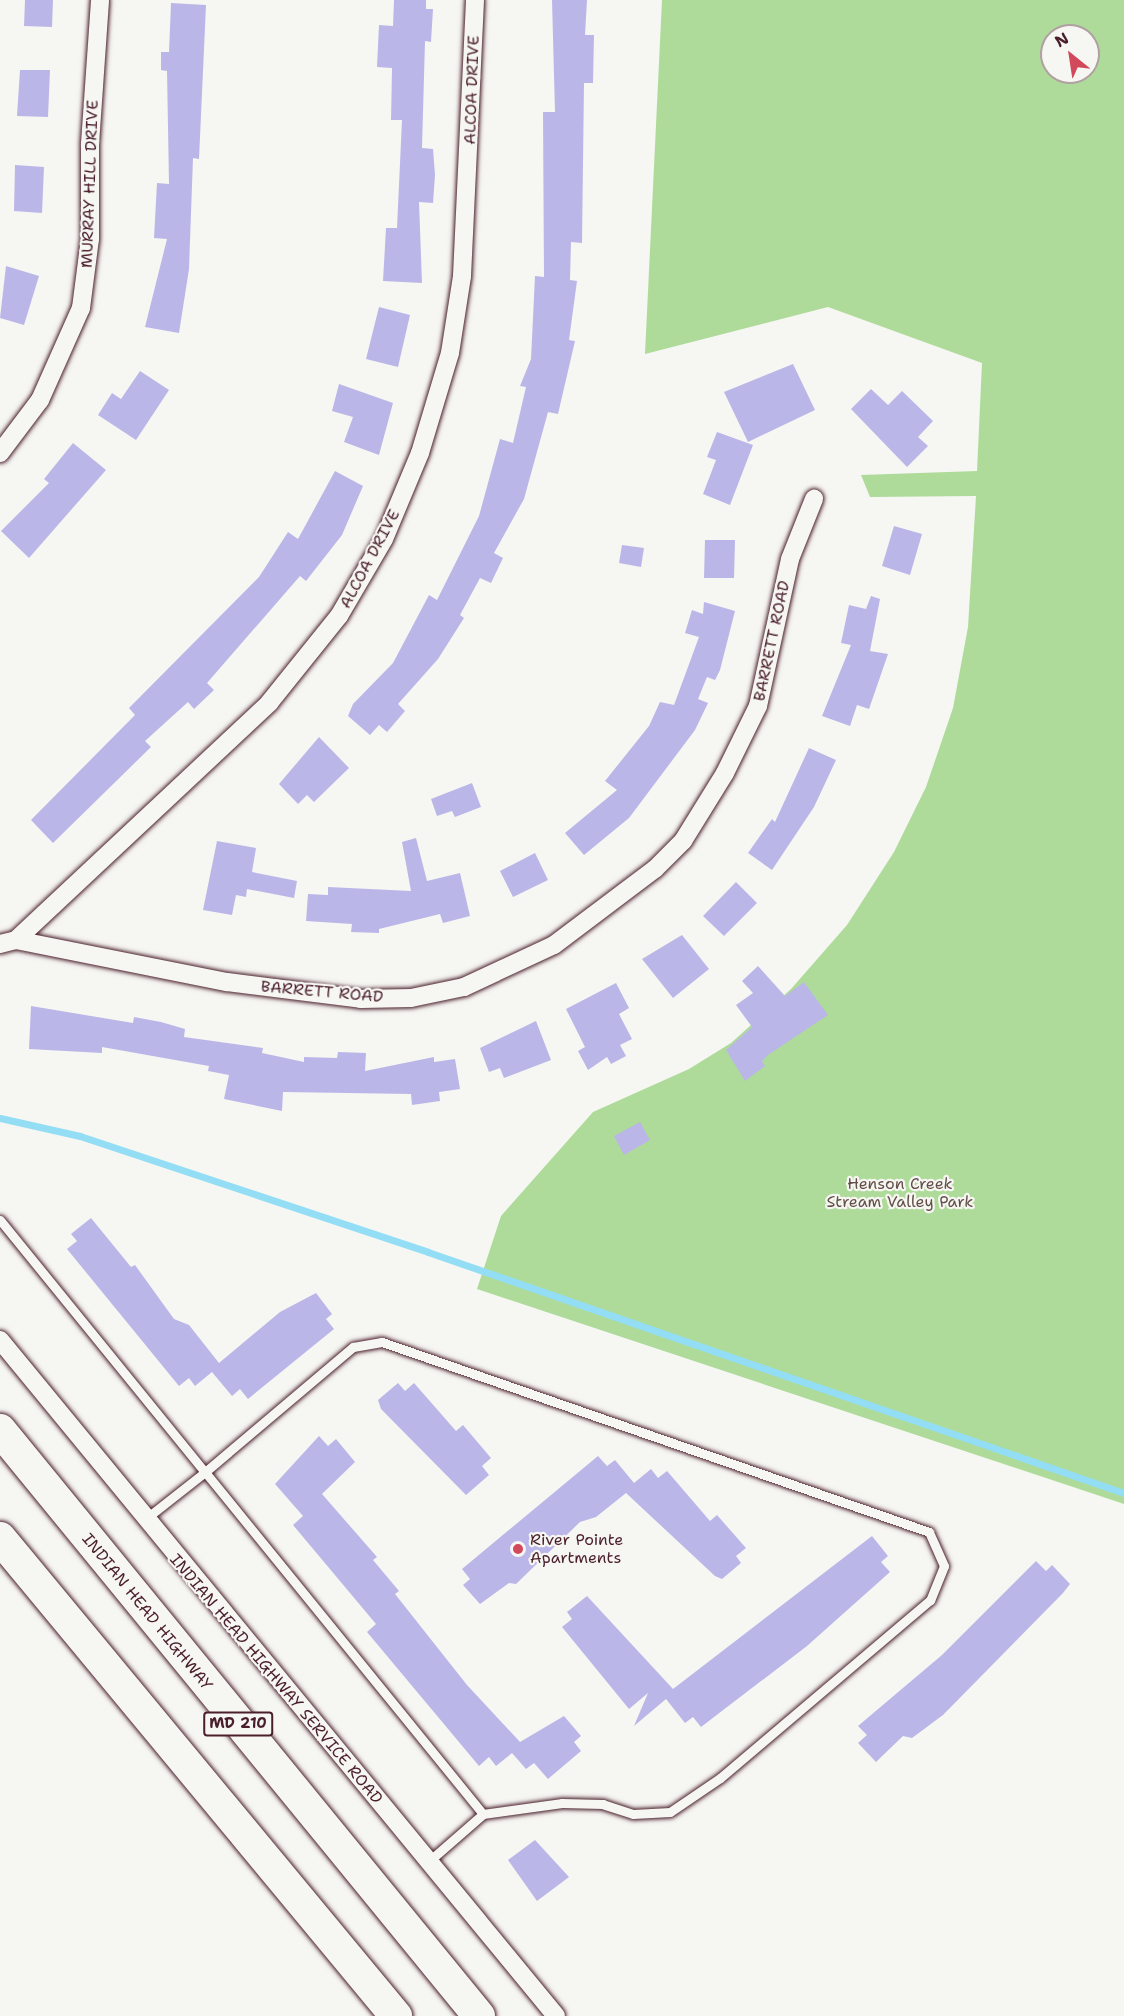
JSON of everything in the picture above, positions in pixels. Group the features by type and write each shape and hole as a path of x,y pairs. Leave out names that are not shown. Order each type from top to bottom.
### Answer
{"highway":[{"name":"INDIAN HEAD HIGHWAY","path":"0,1430 479,2016"},
{"path":"0,1538 396,2016"}],"street":[{"name":"MURRAY HILL DRIVE","path":"0,453 45,392 81,308 90,239 90,144 100,0"},
{"name":"ALCOA DRIVE","path":"8,942 269,703 339,616 384,539 420,453 450,353 462,276 475,0"},
{"name":"BARRETT ROAD","path":"8,942 227,982 361,999 411,998 464,987 554,945 617,902 683,841 725,773 759,706 790,559 814,499"},
{"name":"INDIAN HEAD HIGHWAY SERVICE ROAD","path":"0,1340 144,1520 556,2016"}],"lane":[{"path":"0,1220 483,1814"},
{"path":"144,1520 205,1472 353,1347 382,1342 929,1532 944,1566 930,1600 720,1778 670,1812 633,1814 603,1804 562,1803 483,1814 428,1862"}],"green space":[{"name":"Henson Creek Stream Valley Park","path":"662,0 1124,0 1124,1504 477,1289 501,1216 593,1112 689,1069 731,1043 791,989 847,925 894,852 926,787 953,708 968,627 976,496 870,497 861,475 977,471 982,363 828,307 645,354"}],"building":[{"path":"25,0 53,0 52,27 24,26"},
{"path":"394,0 426,0 426,9 433,9 431,42 425,41 422,148 433,149 435,175 433,203 419,202 422,283 383,281 386,228 397,228 402,120 391,120 392,68 377,67 379,25 393,26"},
{"path":"552,0 587,0 585,35 594,35 593,83 584,83 582,243 571,242 570,280 577,281 569,340 575,341 558,414 548,412 524,499 494,553 503,558 491,583 480,578 460,615 464,618 438,659 398,704 405,711 387,732 379,725 370,735 348,716 353,704 393,663 429,595 437,600 479,516 500,439 513,443 526,387 520,386 531,359 535,276 544,277 543,112 555,112"},
{"path":"171,3 206,5 199,159 193,158 189,269 179,333 145,327 167,239 154,238 157,183 169,184 167,71 161,70 161,52 169,52"},
{"path":"20,70 50,70 48,117 17,116"},
{"path":"15,165 44,167 42,213 14,211"},
{"path":"6,266 39,276 24,325 0,318"},
{"path":"379,307 410,315 398,367 366,359"},
{"path":"793,364 815,410 748,442 724,392"},
{"path":"140,371 169,390 136,440 98,415 112,393 121,399"},
{"path":"339,384 393,403 379,455 344,442 353,417 332,411"},
{"path":"871,389 888,405 902,391 933,421 918,437 928,446 907,467 851,409"},
{"path":"717,432 753,445 730,505 703,494 716,460 707,457"},
{"path":"73,443 106,470 29,558 1,531 49,483 44,479"},
{"path":"335,471 363,486 342,535 306,581 300,576 207,683 214,690 194,709 188,702 145,741 151,747 53,843 31,820 135,715 129,708 259,577 288,532 298,539"},
{"path":"894,526 922,534 910,575 882,566"},
{"path":"705,540 735,540 734,578 704,578"},
{"path":"622,545 644,548 641,567 619,563"},
{"path":"871,596 880,599 870,651 888,654 869,709 857,705 850,726 822,716 851,645 841,643 849,605 866,609"},
{"path":"704,602 735,611 720,670 715,680 707,677 698,699 708,703 695,730 629,818 584,855 565,833 617,790 605,781 649,726 660,702 674,705 699,637 685,633 692,610 703,614"},
{"path":"319,737 349,768 314,802 307,795 298,804 279,784"},
{"path":"809,748 836,760 814,807 772,870 748,853 772,819 775,822"},
{"path":"472,783 481,807 455,817 452,811 437,816 431,799"},
{"path":"416,838 427,881 460,873 470,916 443,923 440,914 379,929 379,933 351,932 352,924 306,921 308,894 328,895 328,887 411,891 402,842"},
{"path":"217,841 256,848 252,872 297,881 294,898 247,889 246,897 236,895 232,915 203,910"},
{"path":"535,853 548,880 513,897 500,871"},
{"path":"736,882 757,903 724,936 703,916"},
{"path":"682,935 709,969 673,998 642,959"},
{"path":"758,966 785,996 804,982 828,1015 768,1055 762,1061 765,1066 745,1081 726,1050 752,1027 736,1005 753,993 742,981"},
{"path":"616,983 629,1008 619,1014 632,1039 620,1045 626,1056 611,1064 607,1057 588,1070 578,1051 585,1047 566,1009"},
{"path":"31,1006 133,1023 134,1017 161,1022 185,1029 184,1037 263,1048 262,1053 304,1062 304,1057 337,1058 338,1052 366,1053 365,1071 434,1057 434,1062 455,1059 460,1089 439,1092 440,1101 412,1105 411,1094 283,1092 282,1111 224,1099 229,1075 208,1071 209,1066 102,1047 102,1053 29,1049"},
{"path":"536,1021 551,1060 504,1078 500,1068 489,1072 480,1048"},
{"path":"640,1122 650,1140 624,1155 614,1136"},
{"path":"91,1218 131,1267 135,1265 174,1319 189,1325 219,1363 280,1312 316,1293 332,1314 326,1319 334,1329 248,1399 240,1389 232,1396 212,1372 195,1386 189,1378 179,1386 67,1249 77,1241 71,1234"},
{"path":"398,1383 405,1391 414,1383 456,1431 463,1425 491,1458 482,1466 489,1475 466,1495 381,1409 378,1400"},
{"path":"319,1436 328,1446 336,1439 355,1462 322,1494 377,1557 373,1560 399,1591 395,1594 467,1685 520,1742 564,1716 581,1736 574,1742 581,1751 548,1779 534,1763 526,1769 512,1753 496,1766 489,1757 479,1766 367,1632 376,1624 293,1525 303,1516 275,1484"},
{"path":"598,1456 607,1466 615,1460 634,1483 651,1469 658,1478 667,1471 710,1521 717,1515 746,1548 736,1556 741,1563 722,1579 715,1576 626,1493 596,1517 580,1522 516,1584 509,1583 480,1604 463,1585 470,1579 462,1569"},
{"path":"872,1536 888,1556 881,1562 890,1572 807,1646 701,1727 693,1717 685,1723 666,1699 634,1726 648,1693 629,1709 562,1627 572,1619 567,1612 587,1596 673,1689"},
{"path":"1036,1561 1046,1571 1052,1565 1070,1584 1063,1593 943,1715 912,1738 903,1736 876,1762 858,1743 867,1735 858,1726 942,1655"},
{"path":"535,1840 569,1877 537,1901 508,1860"}],"waterway":[{"path":"0,1118 80,1136 428,1252 1124,1493"}],"place":[{"name":"River Pointe Apartments","path":"518,1549"}]}
